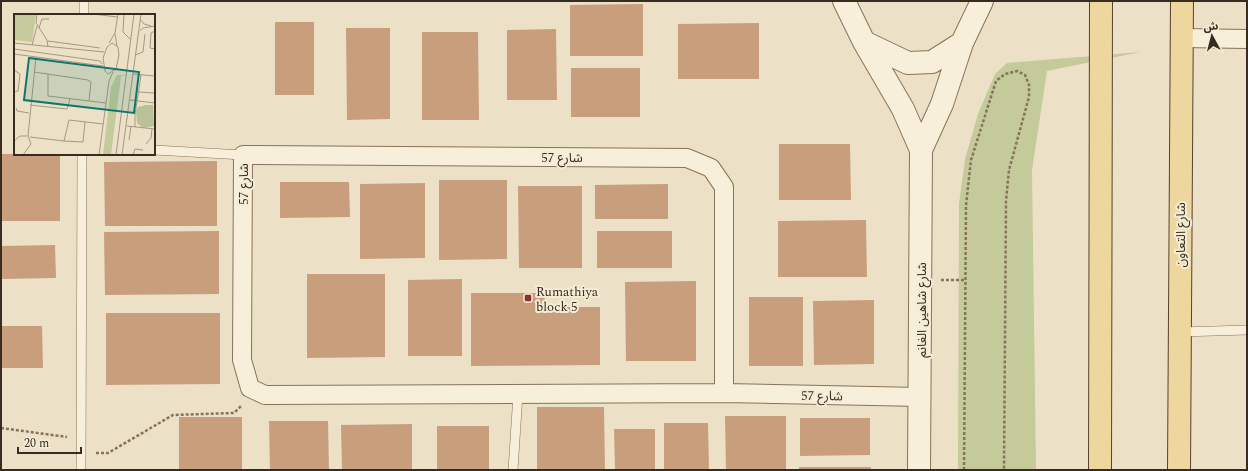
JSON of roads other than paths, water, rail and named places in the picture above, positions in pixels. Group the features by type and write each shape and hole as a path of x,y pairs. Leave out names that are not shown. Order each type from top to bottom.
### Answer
{"main road":[{"path":"1091,1 1100,58"},
{"path":"1100,470 1101,1"},
{"name":"شارع التعاون","path":"1179,470 1182,1"}],"street":[{"name":"شارع شاهين الغانم","path":"844,1 864,42 903,109 920,150 921,397 919,470"},
{"name":"شارع شاهين الغانم","path":"920,150 942,104 962,43 982,1"},
{"path":"1182,38 1247,39"},
{"path":"864,42 908,64 932,62 962,43"},
{"name":"شارع 57","path":"724,393 724,187 711,168 687,158 243,155 242,360 250,388 265,395 724,393 921,397"}],"lane":[{"path":"84,1 84,14"},
{"path":"155,150 243,155"},
{"path":"81,470 82,155"},
{"path":"1180,332 1247,330"},
{"path":"513,470 518,394"}],"place":[{"name":"Rumathiya block 5","path":"528,298"}]}
